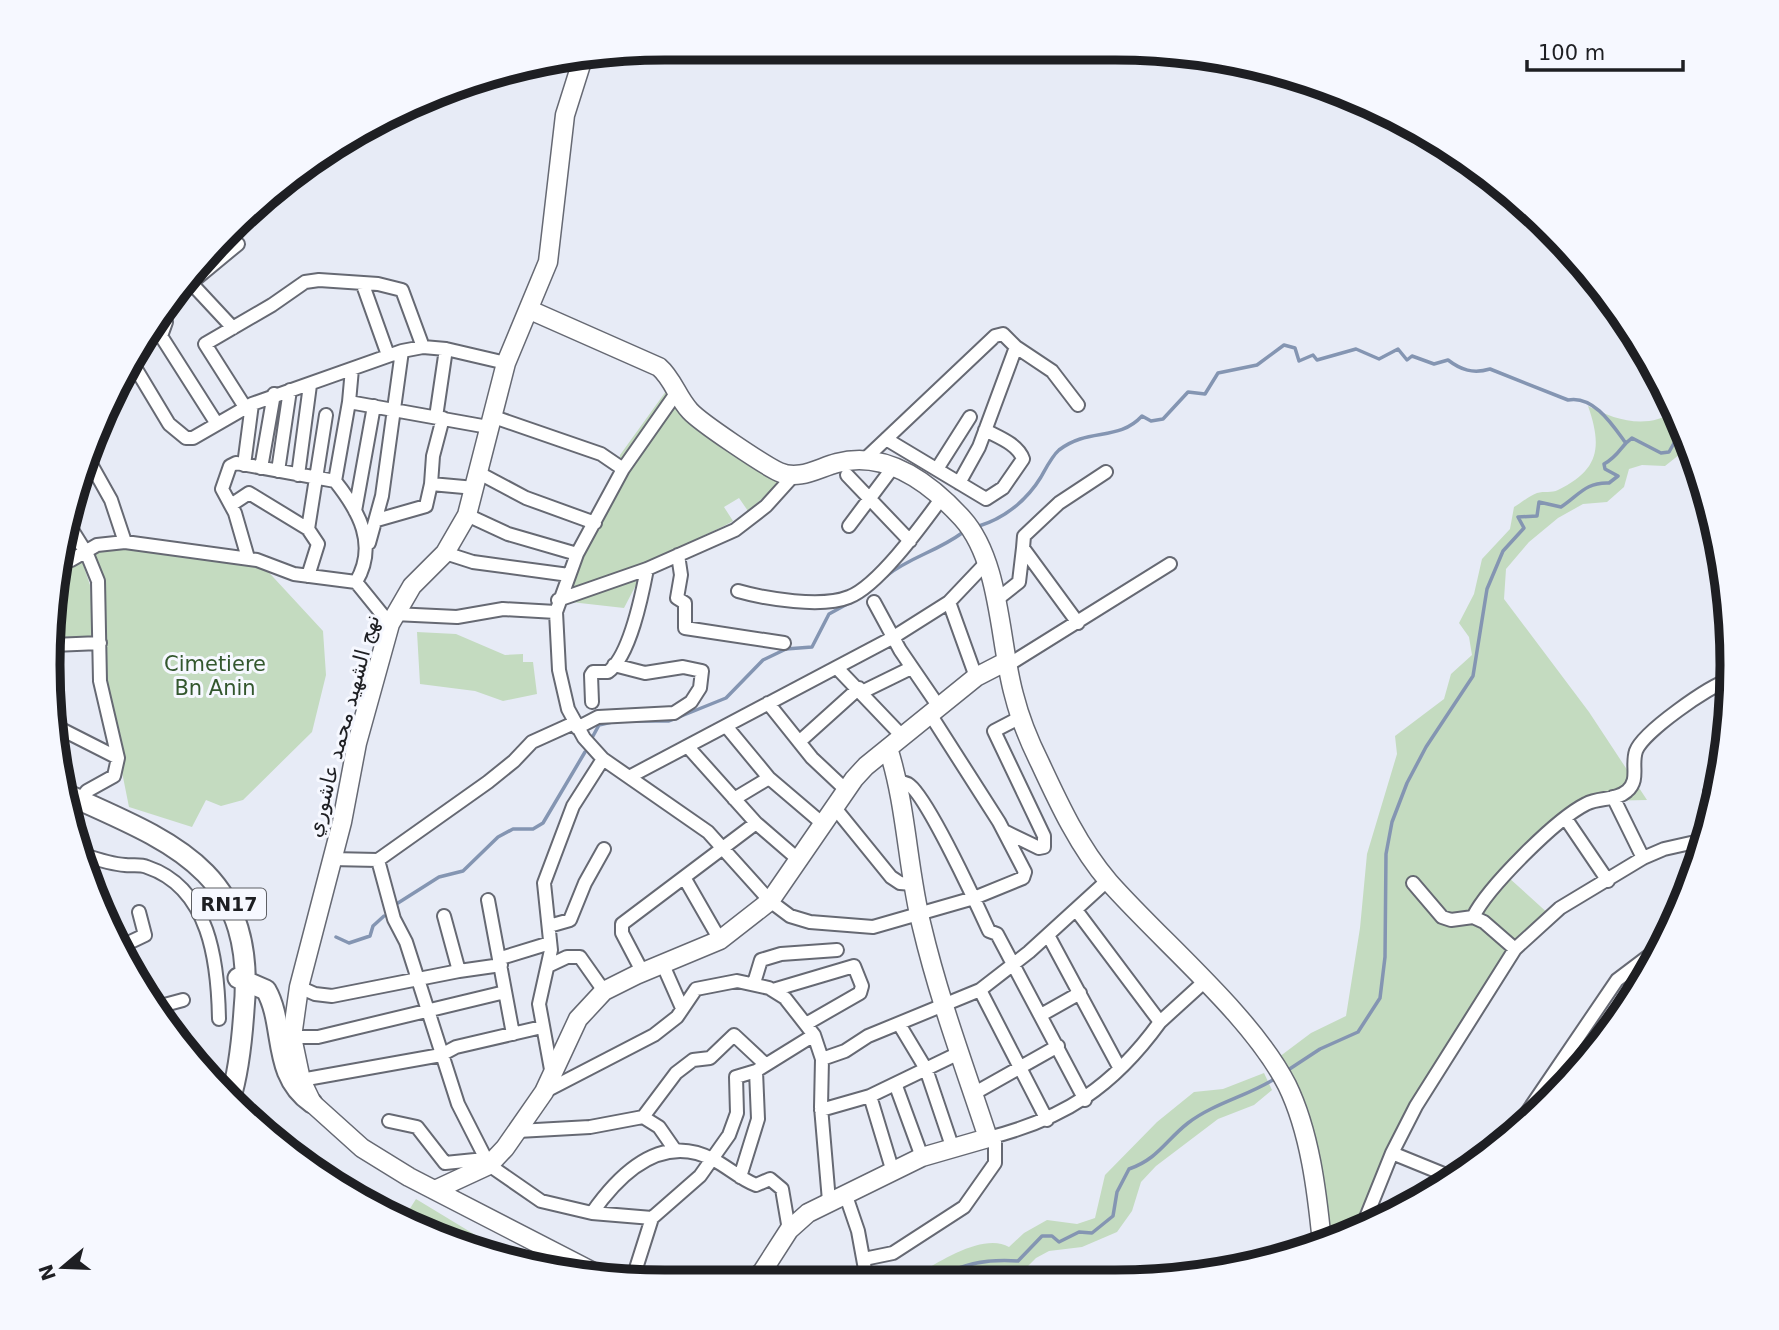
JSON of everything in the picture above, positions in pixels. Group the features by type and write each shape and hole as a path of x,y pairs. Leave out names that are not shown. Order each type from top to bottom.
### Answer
{"main road":[{"name":"RN17","path":"76,805 185,853 218,885 236,919 244,951 231,1087"},
{"name":"RN17","path":"225,1080 242,979"},
{"path":"242,979 266,990 270,997 278,1045 287,1070 296,1089 312,1102"}],"street":[{"name":"نهج الشهيد محمد عاشوري","path":"312,1102 301,1080 292,1037 299,987 357,743 392,619 412,586 445,553 467,516 506,363 530,310 552,242 565,115 581,66"},
{"path":"203,275 238,244"},
{"path":"244,464 248,405 205,344 305,282 319,279 389,286 402,290 423,347"},
{"path":"363,285 388,355"},
{"path":"194,286 233,328"},
{"path":"530,310 659,367 668,375 693,414 780,472 794,475 835,463 865,459 894,466 941,499 962,518 976,537 986,563 1021,717 1030,742 1075,832 1108,880 1204,982 1275,1065 1287,1085 1298,1113 1316,1191 1321,1234"},
{"path":"165,325 161,336 217,424"},
{"path":"865,459 997,334 1003,334 1016,347 1052,371 1078,405"},
{"path":"137,370 160,412 182,438 192,438 248,405 274,394 310,385 402,351 423,347 446,349 506,363"},
{"path":"959,483 985,430 1016,347"},
{"path":"377,520 426,506 431,484 446,349"},
{"path":"356,582 364,568 377,520 402,351"},
{"path":"352,369 335,481 366,532 367,550"},
{"path":"298,475 310,385"},
{"path":"278,471 290,390"},
{"path":"677,392 623,469 577,554 557,606 559,670 575,726 603,759 678,809 725,848 770,901 790,916 864,928 974,898 1025,875 1004,831 892,638 874,602"},
{"path":"261,468 274,394"},
{"path":"349,402 439,418 490,421 601,454 623,469"},
{"path":"355,511 374,406"},
{"path":"308,529 326,415"},
{"path":"937,469 970,417"},
{"path":"886,439 990,499 1003,488 1023,458 1020,451 985,430"},
{"path":"248,558 231,505 222,489 228,470 236,463 335,481"},
{"path":"849,526 894,466"},
{"path":"93,468 111,500 125,542"},
{"path":"995,601 1019,582 1024,536 1043,517 1106,472"},
{"path":"69,558 97,545 125,542 214,556 248,558 308,576 356,582 392,619 457,617 519,608 557,606 735,530 751,520 794,475"},
{"path":"847,475 910,541"},
{"path":"431,484 477,480 595,523"},
{"path":"231,505 249,493 308,529 318,544 308,576"},
{"path":"738,591 768,599 848,597 863,589 910,541 941,499"},
{"path":"467,516 508,534 577,554"},
{"path":"74,534 85,552 99,591 102,692 118,758 114,776 75,801"},
{"path":"1024,548 1078,623"},
{"path":"445,553 467,561 569,575"},
{"path":"678,555 681,575 677,598 686,604 685,628 784,643"},
{"path":"629,777 892,638 949,602 986,563"},
{"path":"443,1178 487,1162 518,1131 544,1092 578,1019 604,991 720,940 770,901 866,765 976,677 1007,663 1078,623 1170,564"},
{"path":"592,702 591,675 608,672 614,666 633,623 647,569"},
{"path":"949,602 976,677"},
{"path":"61,645 100,643"},
{"path":"331,859 378,860 488,782 532,742 598,717 674,713 691,702 703,678 702,671 692,668 645,673 614,666"},
{"path":"837,668 902,736"},
{"path":"799,741 860,690 911,668"},
{"path":"1473,918 1482,900 1505,874 1566,819 1592,801 1624,794 1633,784 1636,752 1652,729 1719,684"},
{"path":"768,703 799,741 846,790"},
{"path":"1004,831 1039,848 1044,847 1044,836 994,731 1021,717"},
{"path":"726,726 769,778 823,824"},
{"path":"64,731 118,758"},
{"path":"688,747 756,823 800,861"},
{"path":"864,1259 892,1253 964,1207 995,1163 991,1137 957,1054 919,912 898,782 888,748"},
{"path":"552,1075 542,1027 540,996 550,965 550,943 543,895 548,867 573,806 603,759"},
{"path":"734,799 769,778"},
{"path":"898,782 910,785 920,800 974,898 989,931 996,932 1085,1100"},
{"path":"1613,797 1643,858"},
{"path":"835,808 891,877 900,883 913,884"},
{"path":"1566,819 1608,881"},
{"path":"643,973 622,933 622,924 756,823"},
{"path":"1367,1215 1392,1153 1444,1056 1515,949 1560,908 1643,858 1664,849 1692,843"},
{"path":"548,926 570,920 585,883 604,849"},
{"path":"91,856 124,865 145,866 169,879 189,897 211,942 219,1019"},
{"path":"378,860 394,919 406,942 441,1055 470,1132 487,1162 541,1201 592,1213 652,1218"},
{"path":"685,879 720,940"},
{"path":"822,1059 980,990 1014,965 1108,880"},
{"path":"1413,883 1447,920 1473,918 1484,922 1515,949"},
{"path":"488,900 513,1034"},
{"path":"1076,910 1160,1022"},
{"path":"128,943 145,934 139,912"},
{"path":"444,916 459,971"},
{"path":"1048,935 1119,1067"},
{"path":"299,987 315,994 332,996 501,961 550,943"},
{"path":"754,983 761,960 781,954 837,950"},
{"path":"550,965 567,957 580,957 604,991"},
{"path":"1537,1098 1617,980 1642,961"},
{"path":"663,965 682,1008"},
{"path":"636,1269 652,1218 693,1183 729,1135 737,1113 736,1077 760,1068 860,993 862,986 855,967 843,967 773,990"},
{"path":"544,1092 654,1035 677,1017 693,990 705,985 737,981 754,983 773,990 785,998 810,1030 822,1059 821,1110 837,1197 864,1259 866,1270"},
{"path":"763,1270 789,1230 808,1213 837,1197 922,1157 952,1146 1017,1132 1085,1100 1160,1022 1204,982"},
{"path":"980,990 1047,1120"},
{"path":"292,1037 318,1037 505,992"},
{"path":"1041,1015 1080,993"},
{"path":"165,1005 183,1000"},
{"path":"899,1024 926,1069 952,1146"},
{"path":"301,1080 441,1055 456,1047 542,1027"},
{"path":"643,1117 657,1095 684,1066 693,1060 710,1058 734,1035 760,1068 758,1119 740,1177"},
{"path":"973,1094 1058,1046"},
{"path":"821,1110 896,1086 957,1054"},
{"path":"896,1086 922,1157"},
{"path":"870,1096 893,1171"},
{"path":"312,1102 362,1148 443,1178 583,1265"},
{"path":"518,1131 590,1127 643,1117 659,1127 675,1150"},
{"path":"389,1121 417,1127 443,1178"},
{"path":"592,1213 610,1187 627,1171 653,1155 675,1150 713,1159 756,1185 770,1179 779,1185 789,1230"},
{"path":"1392,1153 1442,1173"}],"green space":[{"path":"669,387 786,478 748,511 739,498 724,507 733,521 648,562 624,608 562,601 615,483 620,455"},
{"path":"1588,406 1631,421 1666,416 1681,454 1665,466 1642,465 1629,469 1624,487 1607,502 1583,504 1558,518 1529,542 1506,569 1504,599 1589,712 1647,800 1602,801 1559,824 1508,877 1551,916 1470,1023 1425,1101 1375,1211 1325,1232 1279,1057 1311,1033 1346,1016 1360,928 1367,854 1397,754 1395,736 1444,699 1451,674 1472,655 1469,637 1459,623 1474,594 1482,559 1510,529 1514,507 1537,493 1558,490 1572,482 1590,465 1596,445"},
{"path":"73,536 90,585 94,638 61,640 65,586"},
{"name":"Cimetiere Bn Anin","path":"117,546 262,565 323,631 326,675 312,732 243,800 221,806 206,800 192,827 129,807 109,707 102,584 91,549"},
{"path":"417,632 456,634 505,655 523,654 523,662 533,662 537,694 503,701 475,691 420,684"},
{"path":"1264,1073 1272,1090 1254,1105 1218,1119 1156,1166 1141,1182 1132,1211 1117,1232 1082,1247 1049,1251 1036,1258 1024,1270 927,1270 946,1258 973,1247 998,1243 1009,1247 1024,1233 1047,1220 1077,1224 1095,1218 1105,1175 1157,1122 1194,1092 1223,1089"},
{"path":"416,1199 482,1239 481,1241 470,1238 407,1213"}],"waterway":[{"path":"979,526 998,518 1022,501 1056,453 1070,443 1123,429 1142,416 1151,421 1163,419 1188,392 1205,394 1218,373 1257,365 1284,345 1295,348 1299,361 1313,355 1317,360 1356,349 1379,359 1398,349 1407,360 1412,356 1434,364 1448,360 1468,370 1490,369 1568,400 1594,406 1625,442"},
{"path":"1285,1072 1320,1049 1358,1032 1380,998 1385,957 1386,854 1392,822 1407,783 1426,747 1473,676 1487,589 1503,551 1524,528 1518,517 1537,516 1539,502 1561,507 1588,487 1609,483 1618,476 1605,469 1604,464 1632,438 1661,453 1669,452 1676,440"},
{"path":"886,576 962,533"},
{"path":"627,721 669,721 726,698 763,660 786,649 812,647 829,614 849,603"},
{"path":"593,736 599,725 612,722"},
{"path":"398,903 439,877 463,871 498,837 513,829 533,829 543,823 585,752"},
{"path":"336,937 349,943 370,936 373,926 384,916"},
{"path":"954,1270 976,1263 1018,1261 1042,1236 1052,1236 1059,1242 1079,1232 1092,1233 1113,1216 1117,1192 1129,1169 1155,1155 1180,1129 1198,1116 1276,1078"}]}
